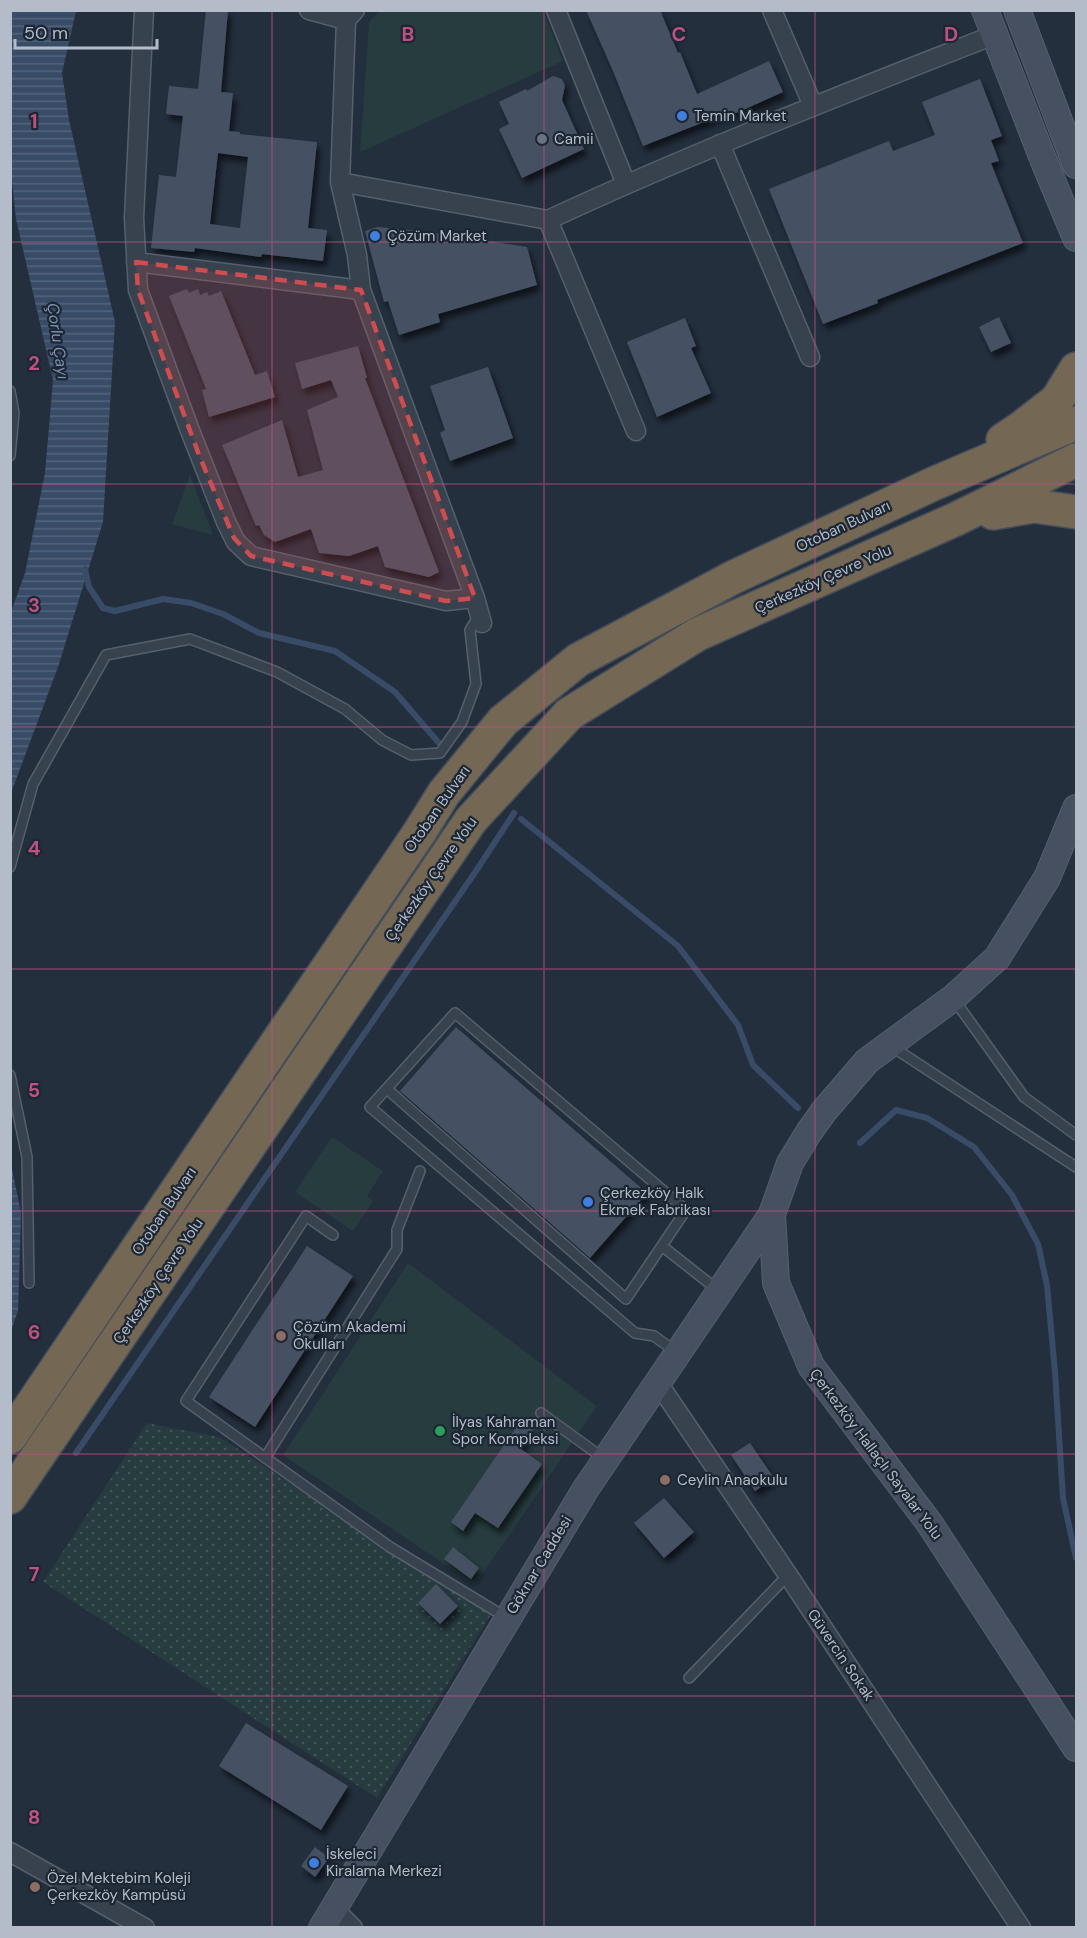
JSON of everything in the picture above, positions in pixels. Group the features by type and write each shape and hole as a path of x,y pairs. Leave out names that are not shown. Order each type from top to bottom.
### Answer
{"highway":[{"path":"933,484 1021,428 1057,400 1077,369"},
{"name":"Otoban Bulvarı","path":"10,1437 444,793 503,721 578,660 734,577 933,484 1077,423"},
{"name":"Çerkezköy Çevre Yolu","path":"10,1497 471,820 569,714 698,634 956,519 1077,460"},
{"path":"956,519 1034,506 1077,512"}],"main road":[{"path":"985,10 1043,159 1077,238"},
{"path":"1017,10 1075,156"},
{"name":"Çerkezköy Hallaçlı Sayalar Yolu","path":"1077,808 1047,878 997,958 953,998 867,1061 809,1132 790,1163 772,1214 776,1283 811,1366 930,1524 1077,1748"},
{"name":"Göknar Caddesi","path":"328,1918 605,1459 772,1214"}],"street":[{"path":"144,10 135,207 138,290 189,428 236,542 251,556 446,601 479,612"},
{"path":"309,10 350,15 340,182 357,255 361,290 479,612"},
{"path":"556,10 626,184"},
{"path":"772,10 813,106"},
{"path":"340,182 548,220 720,144 994,35"},
{"path":"720,144 810,357"},
{"path":"548,220 636,431"},
{"path":"136,262 361,290"},
{"name":"Güvercin Sokak","path":"658,1383 1021,1928"},
{"path":"10,1851 135,1925"},
{"path":"328,1918 353,1928"}],"lane":[{"path":"10,391 14,413 10,456"},
{"path":"10,867 33,784 106,655 190,639 278,672 345,710 382,740 411,754 440,753 462,722 476,684 470,630 479,612"},
{"path":"953,998 1024,1098 1077,1135"},
{"path":"387,1089 626,1299 686,1210 455,1013 370,1107 635,1333 654,1336 678,1354"},
{"path":"889,1045 1077,1167"},
{"path":"10,1075 27,1157 29,1283"},
{"path":"265,1458 397,1249 397,1230 420,1171"},
{"path":"333,1235 306,1216 186,1401 390,1546 507,1618"},
{"path":"662,1246 720,1292"},
{"path":"541,1413 605,1459"},
{"path":"689,1678 788,1575"}],"highlighted area":[{"path":"136,262 361,290 475,598 446,601 251,556 234,538 199,455 138,290"}],"green space":[{"path":"379,11 543,11 563,61 360,152 369,22"},
{"path":"190,475 213,535 172,524"},
{"path":"332,1137 383,1171 367,1196 373,1201 353,1231 295,1192"},
{"name":"İlyas Kahraman Spor Kompleksi","path":"408,1263 597,1406 475,1585 283,1455"},
{"path":"147,1423 219,1437 491,1614 377,1798 43,1582"}],"water":[{"name":"Çorlu Çayı","path":"11,10 76,11 62,73 69,120 115,322 103,522 58,667 11,793 11,612 25,573 45,473 53,380 16,219 10,162"},
{"path":"11,1164 21,1213 18,1311 11,1331"}],"building":[{"path":"206,10 228,10 221,92 233,93 229,131 317,142 308,228 327,230 323,261 262,254 261,257 195,248 194,252 151,248 159,175 176,177 183,116 166,114 169,86 198,89","holes":["218,153 248,157 240,228 210,224"]},
{"path":"586,10 660,10 697,94 769,61 783,92 734,114 732,111 643,146"},
{"name":"Camii","path":"553,76 562,79 565,86 562,100 584,149 522,178 499,129 509,124 499,102 526,89 527,91"},
{"path":"980,79 1002,136 991,140 999,161 991,163 1023,243 877,300 878,303 823,324 769,189 889,141 893,151 935,135 922,102"},
{"path":"377,227 422,231 527,247 537,285 438,314 440,322 399,335 388,301 384,302 365,231"},
{"path":"187,289 189,293 198,289 200,295 207,292 209,296 221,291 255,375 267,371 275,397 209,417 202,390 206,389 169,296"},
{"path":"999,317 1011,343 991,352 979,327"},
{"path":"685,318 696,346 691,348 711,393 657,417 627,342"},
{"path":"358,346 367,378 365,378 439,572 429,577 385,567 378,546 349,556 319,553 311,529 275,542 264,535 259,525 256,526 222,445 282,420 298,477 323,470 307,410 338,397 331,380 302,389 295,363"},
{"path":"488,367 513,438 450,461 440,433 445,430 430,386"},
{"path":"456,1027 647,1193 590,1258 400,1091"},
{"name":"Çözüm Akademi Okulları","path":"307,1246 353,1276 255,1427 209,1397"},
{"path":"520,1422 533,1430 521,1449 542,1464 498,1528 475,1513 463,1531 451,1522"},
{"path":"750,1443 774,1478 755,1491 731,1455"},
{"path":"664,1498 694,1532 664,1558 634,1523"},
{"path":"453,1547 479,1568 471,1579 444,1559"},
{"path":"436,1584 458,1606 440,1624 418,1603"},
{"path":"246,1723 348,1786 321,1830 219,1766"},
{"path":"315,1847 329,1858 315,1877 301,1866"}],"waterway":[{"path":"85,569 89,587 103,608 115,611 163,599 191,603 223,614 259,633 335,651 395,692 438,742"},
{"path":"76,1453 514,813"},
{"path":"521,819 678,946 738,1025 753,1065 798,1108"},
{"path":"860,1143 896,1110 927,1118 974,1147 1012,1195 1038,1244 1047,1285 1063,1498 1076,1558"}],"place":[{"name":"Temin Market","path":"682,116"},
{"name":"Camii","path":"542,139"},
{"name":"Çözüm Market","path":"375,236"},
{"name":"Çerkezköy Halk Ekmek Fabrikası","path":"588,1202"},
{"name":"Çözüm Akademi Okulları","path":"281,1336"},
{"name":"İlyas Kahraman Spor Kompleksi","path":"440,1431"},
{"name":"Ceylin Anaokulu","path":"665,1480"},
{"name":"İskeleci Kiralama Merkezi","path":"314,1863"},
{"name":"Özel Mektebim Koleji Çerkezköy Kampüsü","path":"35,1887"}]}
